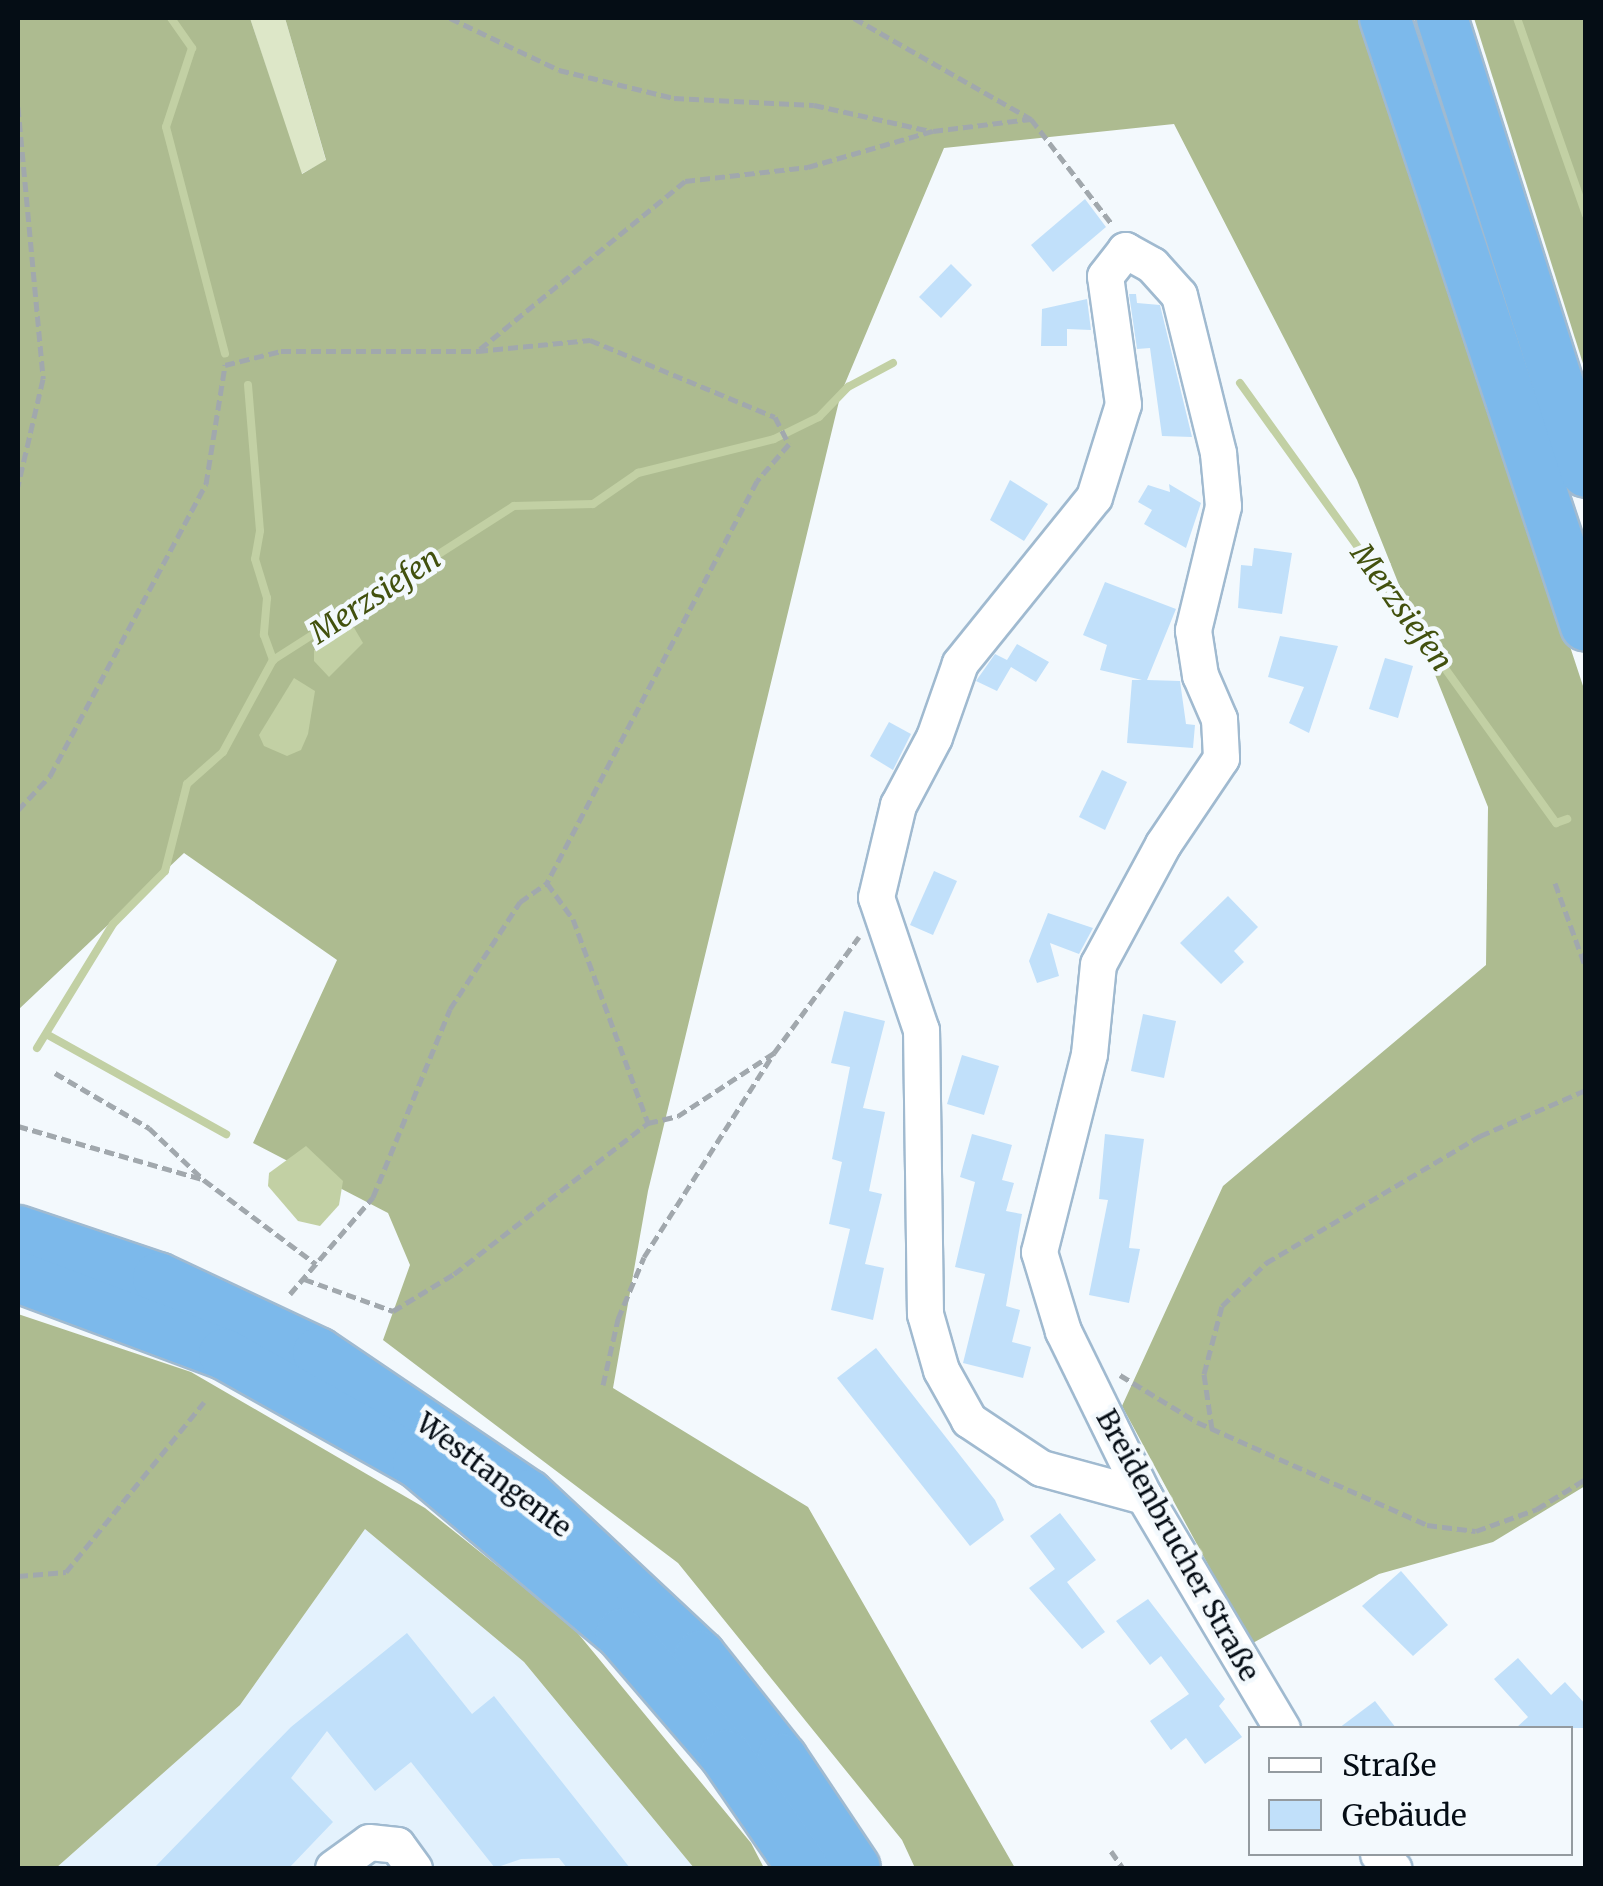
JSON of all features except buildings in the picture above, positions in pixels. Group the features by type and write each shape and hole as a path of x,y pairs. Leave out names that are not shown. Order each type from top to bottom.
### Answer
{"highway":[{"path":"1385,18 1586,626"},
{"path":"1442,18 1586,472"},
{"name":"Westtangente","path":"18,1231 158,1278 302,1345 528,1494 700,1656 782,1760 855,1868"},
{"name":"Westtangente","path":"18,1277 224,1354 418,1463 534,1554 621,1634 725,1754 803,1868"}],"street":[{"path":"1125,250 1105,276 1123,404 1094,497 960,664 934,736 898,805 877,902 921,1030 925,1314 941,1370 969,1420 1041,1468 1144,1496"},
{"name":"Breidenbrucher Straße","path":"1125,250 1152,266 1179,295 1218,453 1223,506 1193,630 1200,675 1220,719 1221,758 1163,844 1098,964 1089,1054 1038,1252 1080,1366 1144,1496 1281,1726"},
{"path":"333,1868 369,1842 397,1845 414,1868"}],"path":[{"path":"450,18 559,70 674,98 814,105 933,131"},
{"path":"854,18 1031,118 1125,250"},
{"path":"18,107 43,379 18,486"},
{"path":"478,351 685,182 808,167 933,131 1031,118"},
{"path":"18,810 50,776 206,484 226,365 281,351 478,351 590,340 775,417 789,444 749,496 547,883 520,902 450,1010 373,1197 290,1294"},
{"path":"547,883 572,920 648,1123"},
{"path":"1556,883 1586,968"},
{"path":"603,1385 618,1319 644,1257 774,1053 877,902"},
{"path":"304,1279 393,1312 454,1274 648,1123 678,1116 774,1053"},
{"path":"55,1073 149,1128 204,1180 316,1264"},
{"path":"1212,1429 1204,1374 1222,1306 1266,1262 1480,1136 1586,1090"},
{"path":"18,1126 204,1180"},
{"path":"1080,1366 1102,1364 1212,1429 1426,1525 1476,1531 1537,1509 1586,1478"},
{"path":"18,1576 66,1572 204,1402"},
{"path":"1111,1851 1123,1868"}],"shaded area":[{"path":"18,18 250,18 302,174 326,160 285,18 1363,18 1585,692 1585,1486 1493,1542 1379,1574 1251,1644 1122,1406 1223,1186 1486,965 1488,807 1357,480 1174,124 944,148 841,393 648,1191 613,1388 808,1507 1015,1868 915,1868 902,1840 678,1563 383,1340 410,1265 388,1213 253,1143 337,960 184,853 18,1010"},
{"path":"250,18 285,18 326,161 301,174"},
{"path":"1474,18 1585,18 1585,370"},
{"path":"353,626 363,643 329,677 314,661 314,650"},
{"path":"294,678 315,691 308,734 301,750 287,756 264,746 259,735"},
{"path":"306,1146 343,1181 339,1205 320,1226 298,1221 268,1186 269,1173"},
{"path":"18,1314 191,1372 425,1508 571,1625 751,1843 764,1868 694,1868 524,1662 365,1529 240,1705 56,1868 18,1868"},
{"path":"365,1529 524,1662 694,1868 56,1868 240,1705"}],"waterway":[{"path":"171,18 192,48 166,127 225,353"},
{"name":"Merzsiefen","path":"1517,18 1586,215"},
{"name":"Merzsiefen","path":"37,1048 113,924 165,871 187,784 223,752 273,660 514,506 593,504 638,473 774,439 819,417 848,387 893,363"},
{"name":"Merzsiefen","path":"1240,383 1556,823 1567,819"},
{"path":"248,385 260,531 255,559 267,598 264,635 273,660"},
{"path":"48,1035 226,1134"}]}
